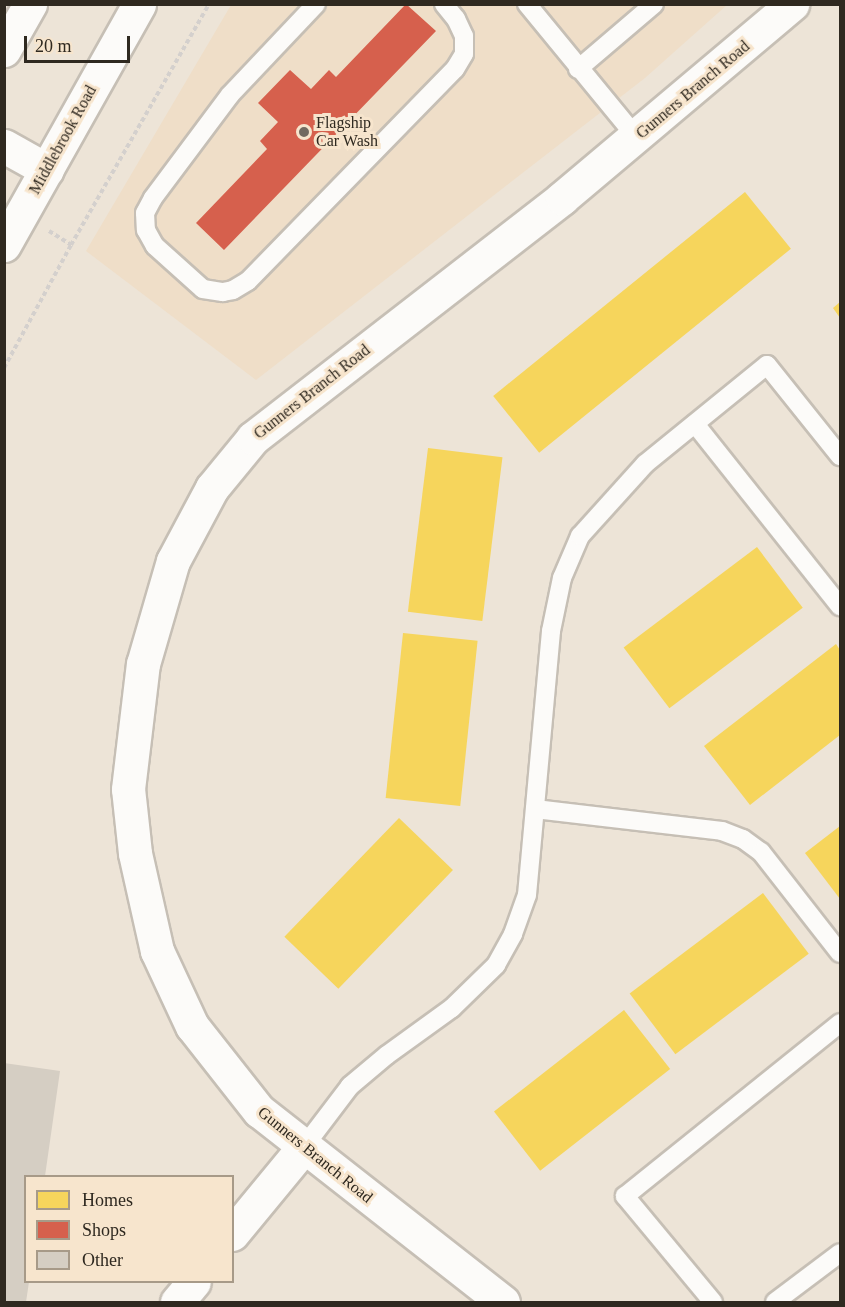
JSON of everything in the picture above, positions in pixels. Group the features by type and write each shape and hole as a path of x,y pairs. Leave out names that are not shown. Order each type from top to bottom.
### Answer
{"street":[{"path":"4,50 30,4"},
{"name":"Middlebrook Road","path":"4,245 139,4"},
{"name":"Gunners Branch Road","path":"503,1302 303,1148 259,1111 192,1026 157,951 135,853 128,789 143,663 173,561 212,488 253,438 637,138 792,4"},
{"path":"4,146 47,170"},
{"path":"234,1232 303,1148"},
{"path":"177,1302 192,1283"}],"lane":[{"path":"316,4 231,95 145,213 146,230 155,246 203,289 223,292 233,290 248,281 455,69 464,54 464,36 456,19 444,4"},
{"path":"527,4 637,138"},
{"path":"579,69 654,4"},
{"path":"303,1148 350,1086 387,1055 452,1008 496,965 513,934 527,895 551,631 562,578 580,536 645,464 767,365 840,456"},
{"path":"695,424 840,606"},
{"path":"535,809 722,831 743,839 761,852 840,953"},
{"path":"713,1302 625,1196 840,1023"},
{"path":"775,1302 840,1253"}],"path":[{"path":"4,368 71,245 209,4"}],"shaded area":[{"path":"231,5 727,5 645,78 256,380 86,251"}],"building: Homes":[{"path":"745,192 791,249 539,453 493,396"},
{"path":"840,302 840,318 833,308"},
{"path":"428,448 502,457 482,621 408,612"},
{"path":"757,547 803,608 669,708 624,648"},
{"path":"403,633 478,641 460,806 386,798"},
{"path":"836,644 840,650 840,735 750,805 704,746"},
{"path":"399,818 453,870 338,989 284,937"},
{"path":"840,826 840,899 805,853"},
{"path":"763,893 809,954 675,1054 630,994"},
{"path":"624,1010 670,1069 540,1171 494,1112"}],"building: Shops":[{"name":"Flagship Car Wash","path":"406,4 436,31 224,250 196,223 267,149 260,141 278,122 258,103 290,70 311,89 329,70 336,77"}],"building: Other":[{"path":"4,1063 60,1071 45,1175 24,1175 24,1283 29,1283 26,1302 4,1302"}],"place":[{"name":"Flagship Car Wash","path":"304,132"}]}
